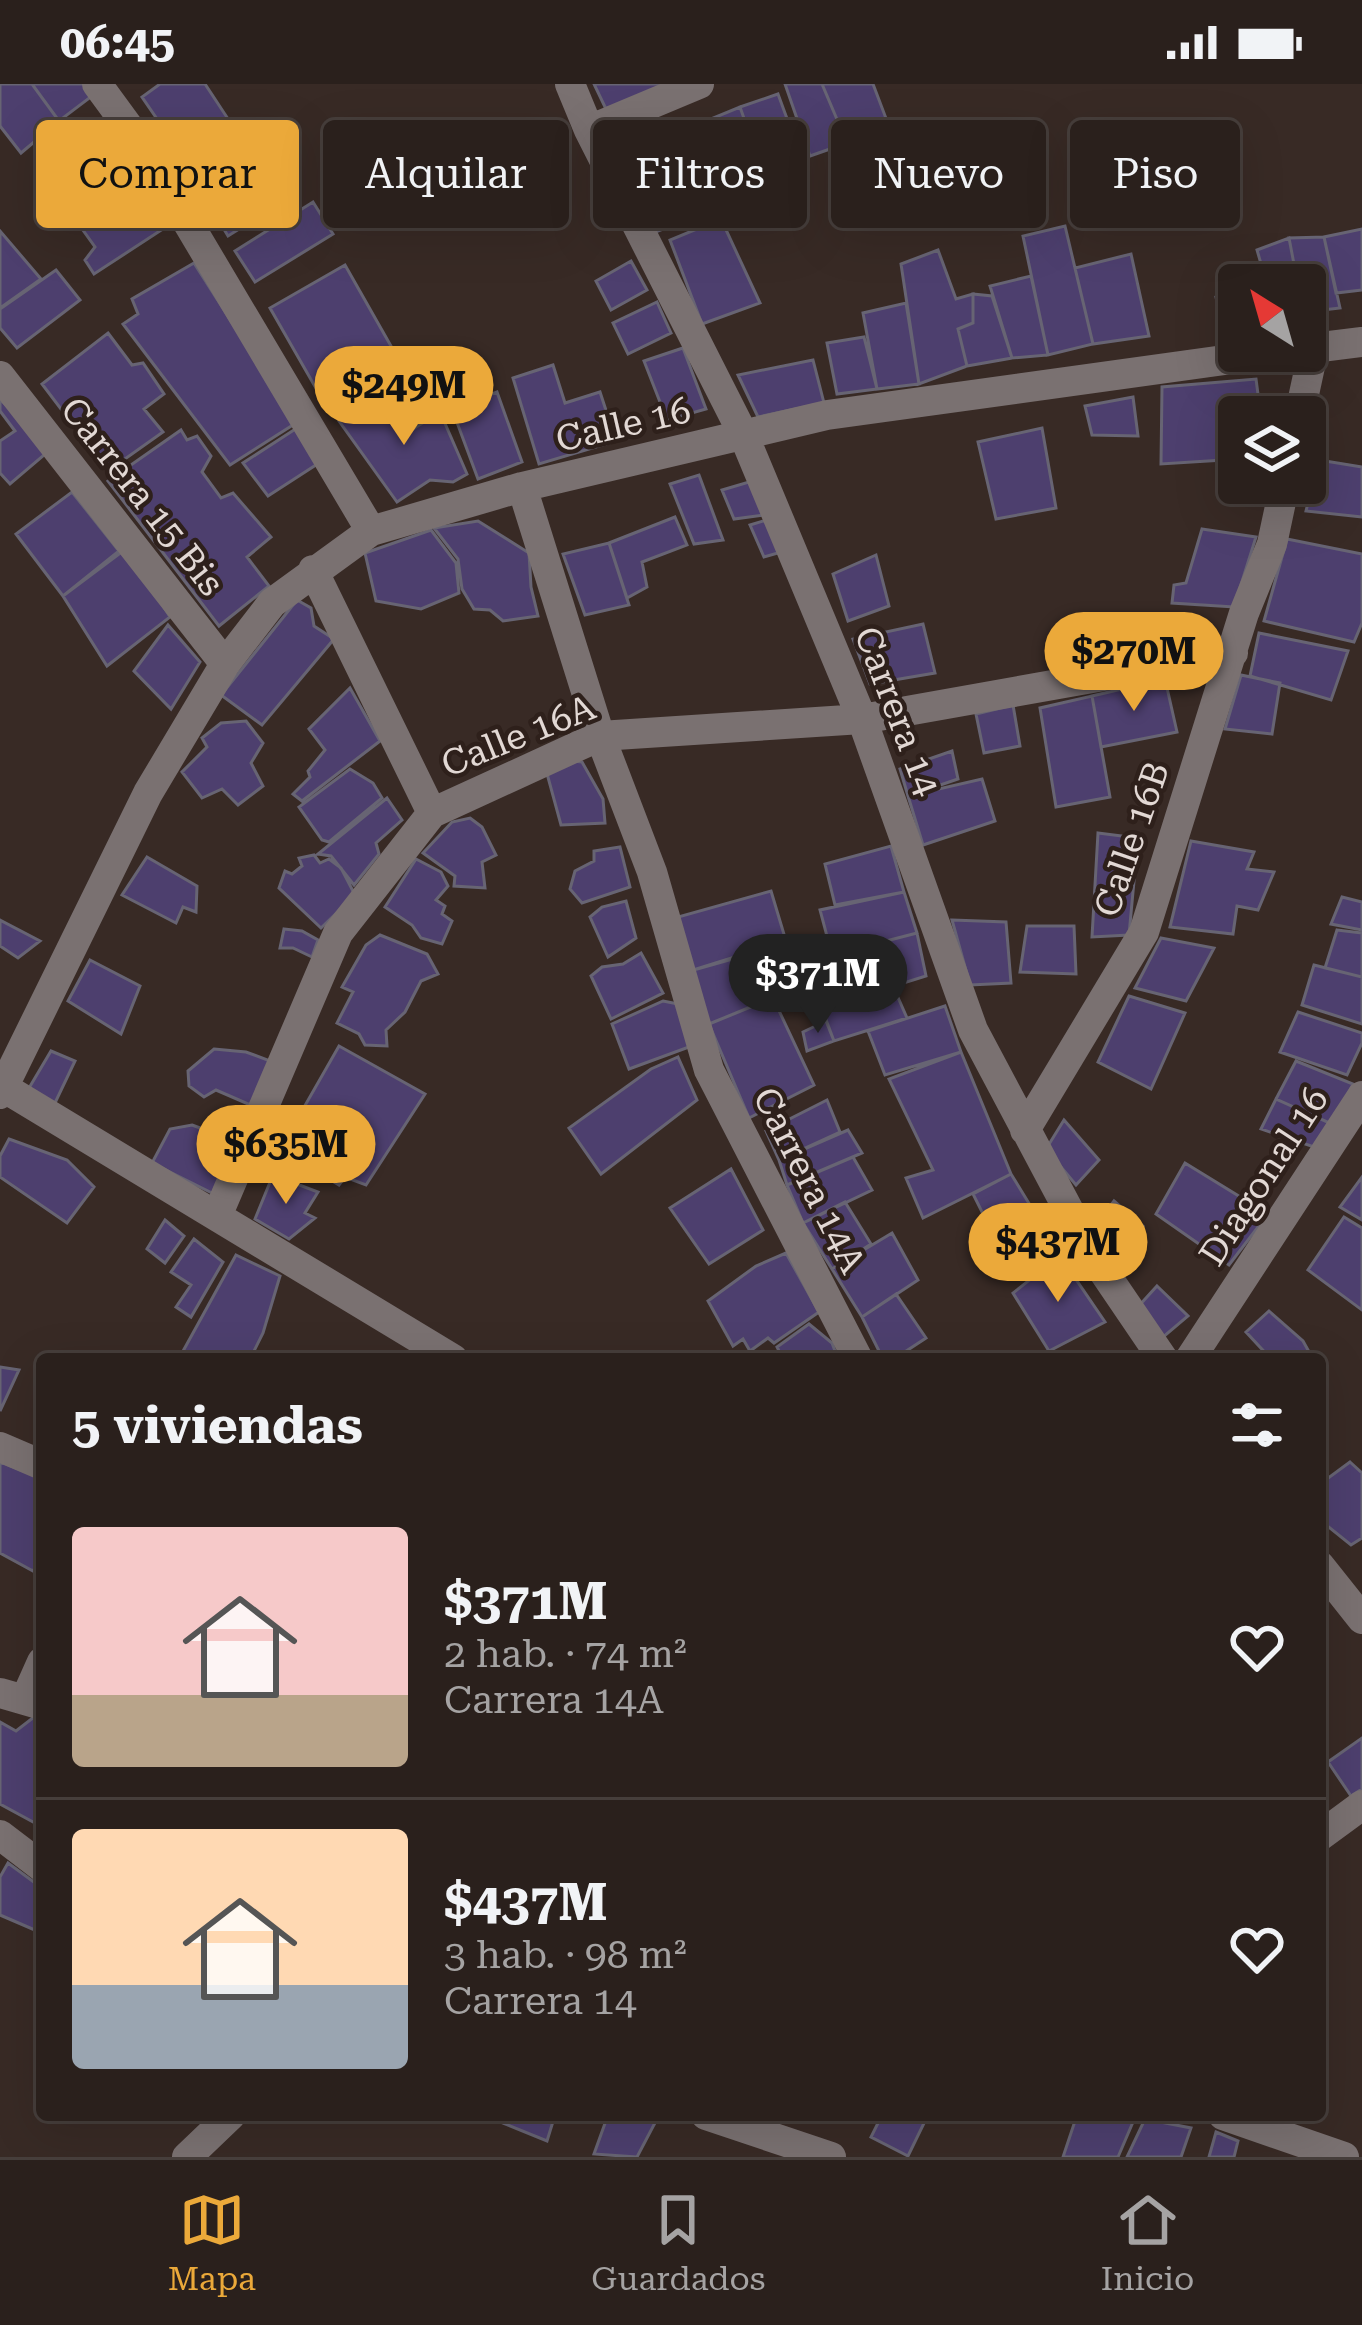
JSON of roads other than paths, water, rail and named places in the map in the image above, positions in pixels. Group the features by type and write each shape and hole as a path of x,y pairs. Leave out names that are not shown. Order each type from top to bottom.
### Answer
{"street":[{"path":"97,84 141,144 371,531"},
{"name":"Carrera 14","path":"570,84 744,436 862,719 973,1030 1093,1256 1159,1353"},
{"path":"589,130 699,84"},
{"name":"Calle 16","path":"1326,346 1362,342"},
{"name":"Calle 16","path":"2,1090 148,793 225,664 272,603 371,531 522,487 827,415 1218,361"},
{"name":"Carrera 15 Bis","path":"0,376 225,664"},
{"name":"Carrera 14A","path":"522,487 600,736 652,872 709,1070 855,1353"},
{"name":"Calle 16B","path":"1025,1130 1144,932 1244,613 1272,544 1281,504"},
{"path":"313,570 432,813"},
{"name":"Calle 16A","path":"217,1216 338,933 432,813 600,736 862,719 1233,653"},
{"path":"2,1090 443,1353"},
{"name":"Diagonal 16","path":"1194,1353 1362,1096"},
{"path":"0,1447 36,1463"},
{"path":"1326,1574 1362,1619"},
{"path":"1326,1832 1362,1805"},
{"path":"0,1835 36,1862"},
{"path":"187,2157 225,2121"},
{"path":"724,2121 830,2157"},
{"path":"1240,2121 1344,2157"}]}
